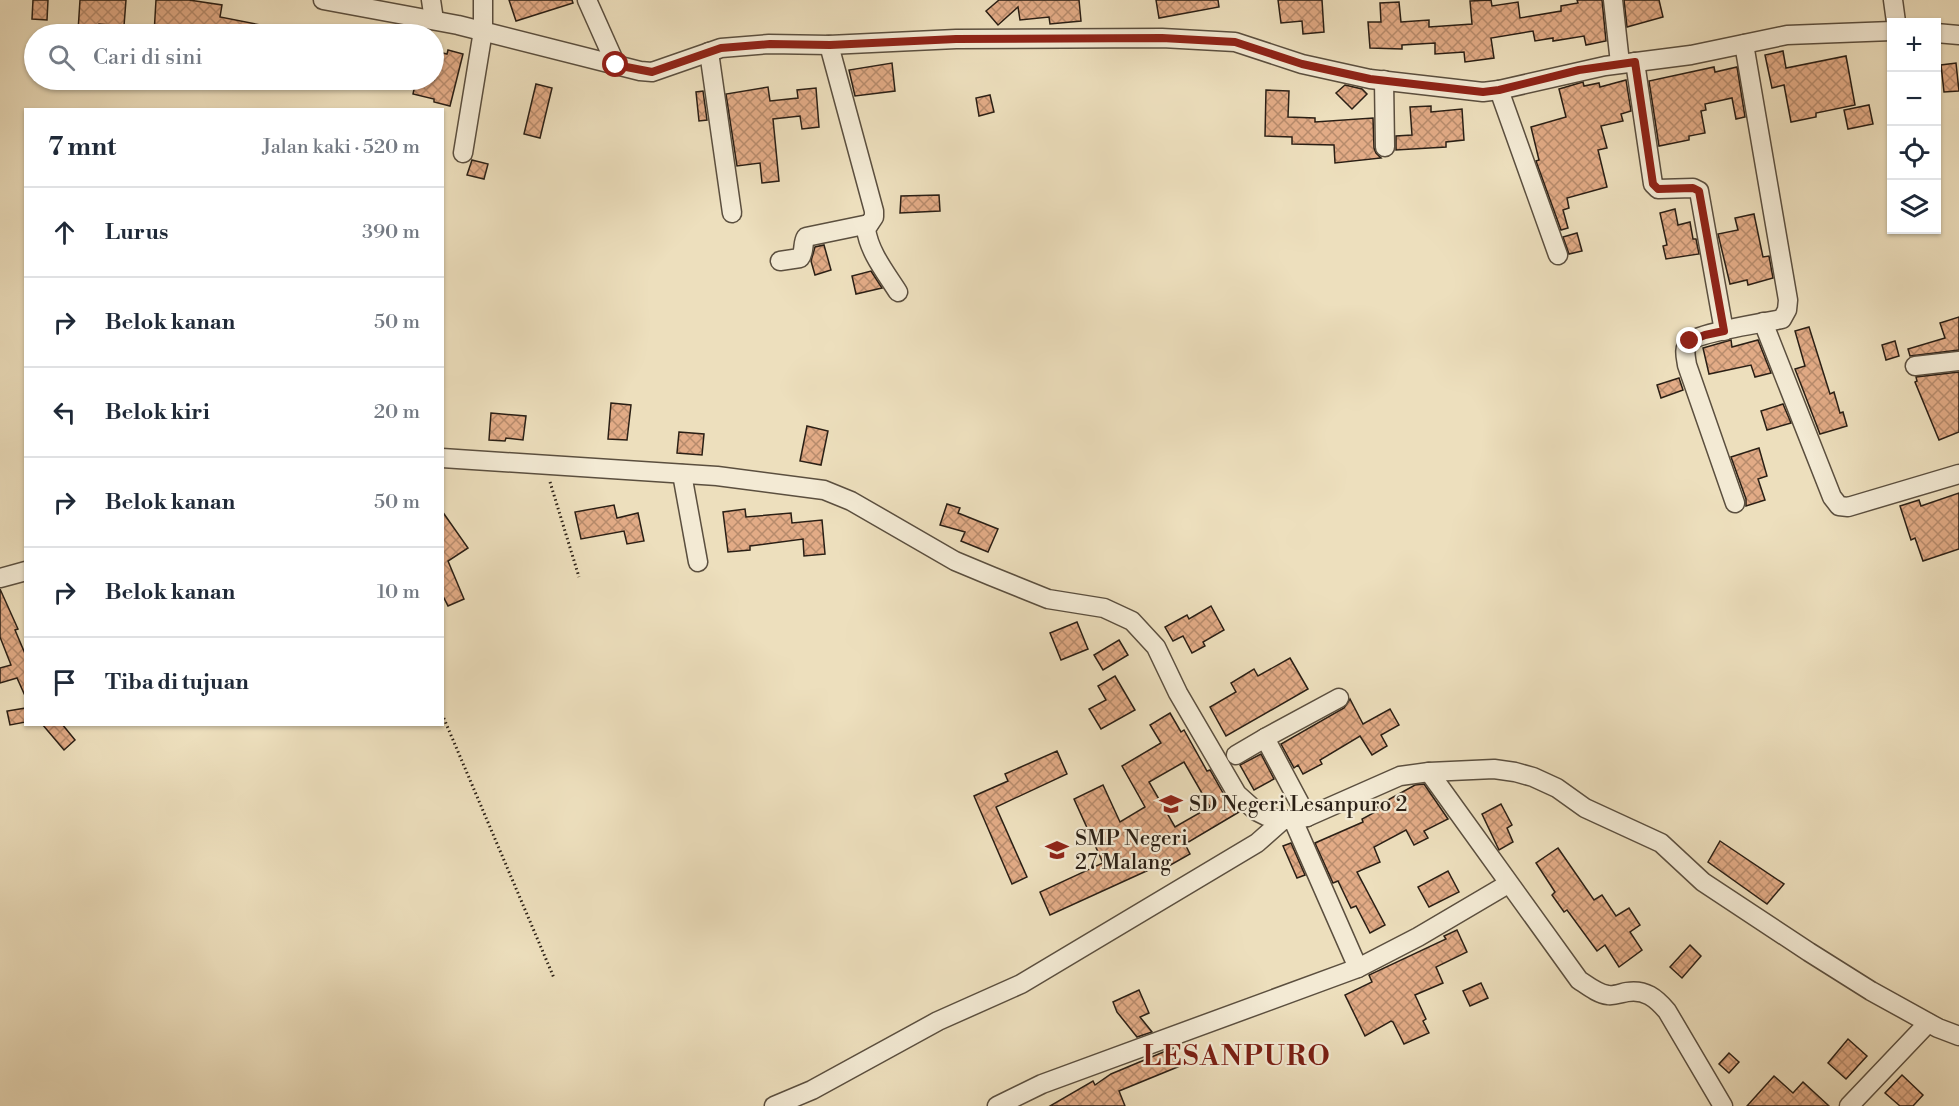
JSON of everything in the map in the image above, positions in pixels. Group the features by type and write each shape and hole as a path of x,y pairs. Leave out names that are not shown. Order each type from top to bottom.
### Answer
{"street":[{"path":"322,0 434,20 652,72 721,48 770,44 830,45 995,38 1162,38 1235,42 1302,64 1384,80 1483,92 1627,63 1702,53 1787,35 1887,31"},
{"path":"431,0 434,20"},
{"path":"463,153 483,31 483,0"},
{"path":"587,0 616,65"},
{"path":"1613,0 1653,184 1658,189 1693,188 1699,191 1724,331"},
{"path":"1893,0 1895,18"},
{"path":"1941,33 1959,35"},
{"path":"1735,503 1687,365 1685,350 1690,341 1705,335 1782,319 1788,300 1744,44"},
{"path":"830,45 874,212 874,217 866,229 870,246 898,292"},
{"path":"709,52 732,213"},
{"path":"1384,80 1385,147"},
{"path":"1499,90 1558,255"},
{"path":"780,261 801,258 806,237 869,224"},
{"path":"1763,322 1832,497 1839,506 1848,507 1959,474"},
{"path":"1915,366 1959,361"},
{"path":"444,458 717,476 824,490 871,512 955,561 1026,591 1048,599 1104,608 1132,621 1156,647 1178,693 1237,794 1256,811 1266,816 1294,819"},
{"path":"682,474 698,562"},
{"path":"0,578 24,572"},
{"path":"1236,755 1339,698"},
{"path":"1265,738 1294,819 1358,968"},
{"path":"774,1106 812,1090 938,1021 1021,984 1294,819 1400,776 1429,772 1494,769 1533,777 1557,788 1585,808 1661,843 1703,882 1854,980 1928,1023 1959,1036"},
{"path":"1429,772 1579,980 1592,989 1609,995 1631,991 1646,993 1657,999 1723,1106"},
{"path":"997,1106 1042,1084 1358,968 1418,937 1508,884"},
{"path":"1849,1106 1928,1023"}],"path":[{"path":"545,466 579,577"},
{"path":"444,719 554,978"}],"building":[{"path":"33,0 48,0 47,20 32,19"},
{"path":"80,0 126,0 124,24 78,24"},
{"path":"156,0 189,0 222,5 220,17 256,24 155,24"},
{"path":"509,0 572,0 573,3 516,21"},
{"path":"999,0 1079,0 1081,21 1050,24 1049,17 1020,20 1018,7 998,25 986,11"},
{"path":"1156,0 1218,0 1219,7 1159,18"},
{"path":"1278,0 1322,0 1324,32 1303,34 1302,21 1281,23"},
{"path":"1491,0 1492,6 1518,2 1520,18 1561,11 1561,6 1578,3 1577,0 1602,0 1606,41 1586,45 1584,36 1553,41 1553,38 1535,41 1533,31 1491,38 1494,58 1465,62 1464,52 1435,54 1435,43 1402,45 1402,49 1370,48 1368,22 1381,22 1380,3 1399,2 1401,22 1429,20 1429,27 1472,24 1470,1"},
{"path":"1624,0 1659,0 1663,17 1627,27"},
{"path":"448,50 463,54 450,106 413,94 414,90 444,90 444,53 447,54"},
{"path":"1783,51 1786,68 1846,56 1855,105 1816,113 1816,117 1791,122 1784,85 1772,88 1765,55"},
{"path":"892,63 895,91 855,96 849,70"},
{"path":"1956,63 1959,91 1944,92 1941,65"},
{"path":"1714,67 1715,72 1737,67 1745,117 1736,119 1732,98 1705,104 1706,110 1701,111 1705,133 1689,136 1689,140 1659,146 1649,81"},
{"path":"1626,80 1631,111 1621,114 1623,121 1601,126 1607,148 1598,150 1607,187 1567,198 1569,208 1563,210 1568,228 1561,230 1536,161 1539,160 1531,127 1566,117 1559,89 1583,82 1584,86 1599,83 1600,87"},
{"path":"536,84 552,88 540,138 524,134"},
{"path":"1345,85 1362,89 1367,94 1352,109 1336,93"},
{"path":"768,87 770,101 798,98 797,90 816,88 819,127 802,129 800,116 773,119 779,181 762,183 760,163 737,166 726,94"},
{"path":"1266,90 1289,91 1288,117 1315,118 1315,122 1373,118 1374,148 1381,158 1335,163 1334,145 1292,144 1292,137 1265,136"},
{"path":"703,91 707,120 699,121 696,92"},
{"path":"990,95 994,112 979,116 976,98"},
{"path":"1869,105 1873,124 1848,129 1844,110"},
{"path":"1431,106 1431,112 1462,109 1464,140 1446,142 1446,147 1396,150 1396,136 1412,135 1410,107"},
{"path":"472,160 488,164 484,179 467,175"},
{"path":"939,195 940,211 900,213 901,196"},
{"path":"1675,209 1678,225 1690,222 1699,254 1666,259 1663,246 1667,245 1660,213"},
{"path":"1754,214 1763,257 1769,256 1773,278 1748,285 1747,280 1730,284 1718,234 1738,230 1735,218"},
{"path":"1577,233 1582,251 1569,254 1563,237"},
{"path":"824,245 831,270 815,275 811,261 815,247"},
{"path":"871,271 882,288 856,294 852,276"},
{"path":"1959,317 1959,350 1910,356 1908,349 1945,338 1940,323"},
{"path":"1809,327 1830,394 1834,392 1840,413 1843,412 1847,426 1820,434 1795,369 1805,366 1795,331"},
{"path":"1731,340 1732,347 1758,340 1771,373 1755,377 1751,365 1709,374 1703,348"},
{"path":"1895,341 1899,356 1886,360 1882,345"},
{"path":"1959,372 1959,432 1939,440 1915,382 1916,377"},
{"path":"1679,378 1683,390 1661,398 1657,385"},
{"path":"611,403 631,405 627,440 608,439"},
{"path":"1783,404 1791,423 1767,430 1761,411"},
{"path":"491,413 526,416 523,440 506,438 505,441 489,440"},
{"path":"807,426 828,431 821,465 800,461"},
{"path":"679,432 704,434 702,455 677,453"},
{"path":"1759,448 1767,476 1758,479 1765,500 1746,506 1746,499 1731,457"},
{"path":"1959,493 1959,549 1923,561 1915,538 1911,540 1900,506 1919,500 1921,506"},
{"path":"947,504 960,508 958,513 998,529 988,552 961,541 965,532 940,525"},
{"path":"614,505 617,518 638,513 644,541 627,544 624,531 581,539 575,512"},
{"path":"745,509 746,517 791,513 792,523 822,520 825,554 804,556 803,539 750,546 750,550 728,552 723,512"},
{"path":"444,514 468,548 448,561 464,599 448,606 444,598"},
{"path":"0,589 18,629 15,630 24,651 24,694 17,678 0,683 0,668 11,665 0,637"},
{"path":"1211,606 1224,630 1203,642 1205,646 1192,653 1183,636 1173,641 1165,627 1187,615 1189,619"},
{"path":"1077,622 1088,649 1061,660 1050,633"},
{"path":"1119,640 1128,655 1103,670 1094,655"},
{"path":"1290,658 1308,689 1226,736 1210,707 1236,692 1231,683 1254,669 1258,676"},
{"path":"1115,676 1135,710 1101,729 1089,709 1106,700 1098,686"},
{"path":"1350,699 1363,724 1390,709 1399,725 1381,735 1387,746 1372,755 1360,736 1320,760 1322,764 1303,774 1298,765 1294,768 1281,744 1344,708"},
{"path":"24,708 24,722 10,725 7,711"},
{"path":"1170,713 1181,732 1184,730 1207,771 1210,770 1227,800 1239,812 1185,844 1190,854 1167,867 1164,863 1050,915 1040,892 1103,863 1074,799 1103,785 1120,822 1145,807 1122,766 1161,743 1150,725","holes":["1184,762 1210,807 1175,827 1149,782"]},
{"path":"44,726 64,726 75,740 64,750"},
{"path":"1057,751 1067,774 996,807 1027,877 1012,884 974,796 1008,781 1005,774"},
{"path":"1261,754 1274,779 1254,790 1240,765"},
{"path":"1424,784 1448,819 1424,831 1428,838 1414,845 1406,830 1374,847 1380,862 1357,872 1385,925 1370,933 1356,906 1351,908 1338,881 1333,883 1315,843 1363,822 1362,819 1379,810 1377,806 1415,785"},
{"path":"1501,804 1512,825 1507,828 1513,842 1499,850 1482,814"},
{"path":"1720,841 1784,884 1767,904 1708,862"},
{"path":"1291,843 1305,875 1297,878 1283,846"},
{"path":"1558,848 1594,900 1602,895 1616,916 1629,908 1640,925 1630,932 1642,950 1619,967 1605,945 1597,951 1567,910 1564,912 1552,895 1555,892 1536,863"},
{"path":"1448,871 1459,892 1429,907 1418,887"},
{"path":"1457,930 1467,952 1436,967 1443,983 1415,995 1426,1019 1423,1021 1429,1033 1404,1044 1391,1021 1365,1036 1345,995 1372,982 1369,975 1446,939 1444,936"},
{"path":"1690,945 1701,956 1682,978 1670,967"},
{"path":"1481,983 1488,998 1470,1006 1463,991"},
{"path":"1139,990 1149,1013 1140,1017 1152,1032 1137,1037 1117,1012 1113,1002"},
{"path":"1848,1039 1867,1056 1846,1079 1828,1063"},
{"path":"1173,1048 1180,1066 1119,1091 1125,1106 1050,1106 1093,1081 1095,1085 1111,1074"},
{"path":"1729,1053 1739,1062 1729,1073 1719,1064"},
{"path":"1902,1075 1923,1095 1913,1106 1900,1106 1885,1093"},
{"path":"1774,1076 1793,1093 1803,1082 1829,1106 1747,1106"}],"place":[{"name":"SD Negeri Lesanpuro 2","path":"1171,804"},
{"name":"SMP Negeri 27 Malang","path":"1057,850"}],"district":[{"name":"LESANPURO","path":"1237,1056"}],"route":[{"path":"616,65 652,72 721,48 770,44 830,45 995,38 1162,38 1235,42 1302,64 1370,79 1483,92 1579,70 1635,62 1653,184 1658,189 1693,188 1699,191 1724,331 1690,341"}]}
